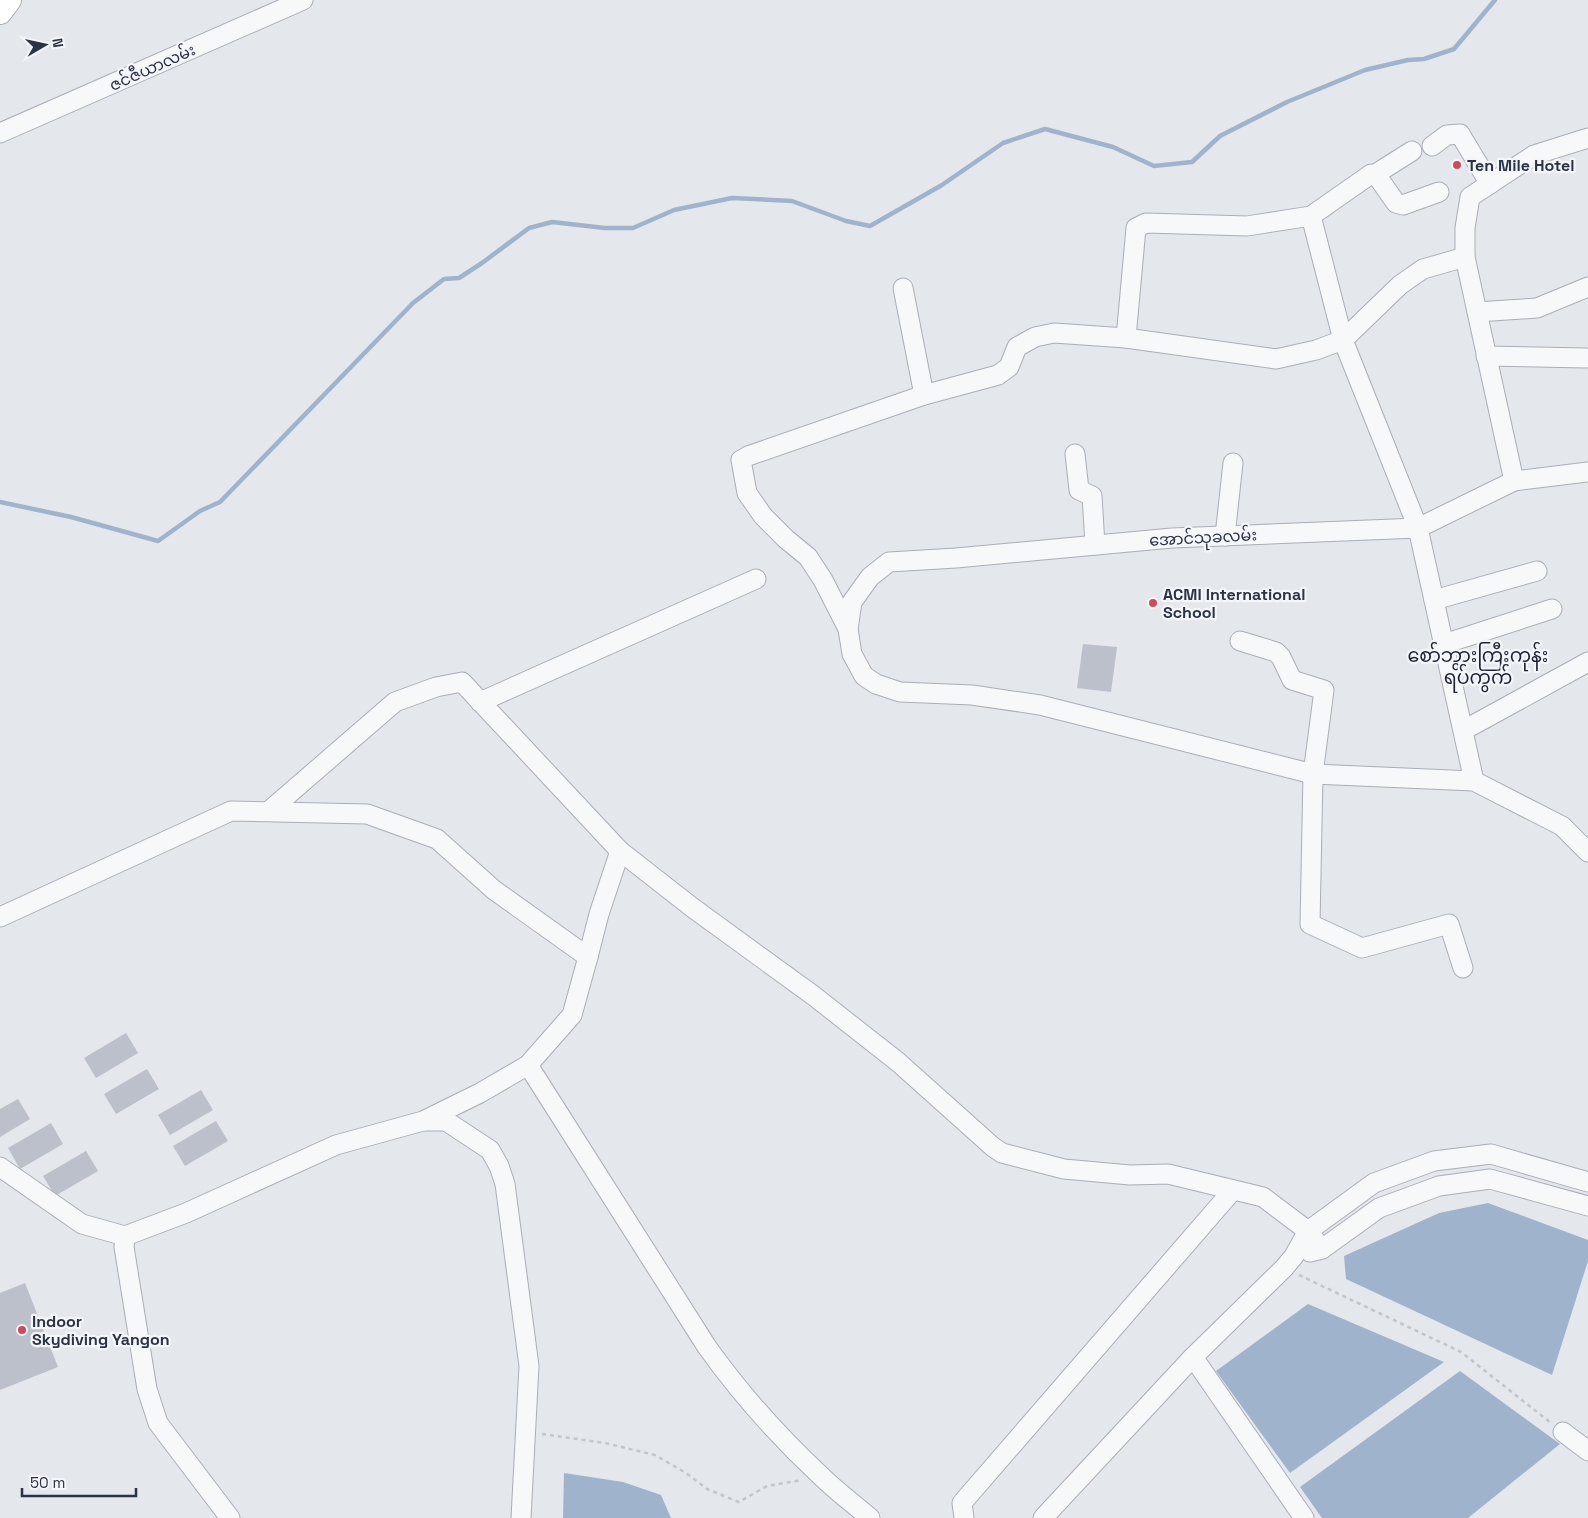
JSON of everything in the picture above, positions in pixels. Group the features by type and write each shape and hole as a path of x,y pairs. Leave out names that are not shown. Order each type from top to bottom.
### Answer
{"main road":[{"path":"0,12 9,0"}],"street":[{"name":"ဇင်ဇီယာလမ်း","path":"0,134 303,0"},
{"path":"1432,146 1447,135 1460,134 1490,184"},
{"path":"1514,481 1465,257 1464,228 1470,197 1534,154 1588,138"},
{"path":"1126,338 1136,228 1146,223 1247,226 1311,216 1371,174 1374,175 1412,152"},
{"path":"1374,175 1377,176 1396,203 1403,205 1439,192"},
{"path":"1311,216 1343,340 1418,528 1474,781"},
{"path":"1465,257 1423,269 1400,285 1343,340 1316,350 1276,359 1126,338 1054,332 1035,337 1017,347 1009,367 998,375 924,395 748,456 741,460 747,493 763,516 786,539 808,557 823,580 848,629 852,654 864,676 876,684 900,692 972,695 1040,705 1313,774 1474,781 1562,826 1588,852"},
{"path":"1477,312 1537,308 1588,287"},
{"path":"903,288 924,395"},
{"path":"1486,356 1586,358"},
{"path":"1075,454 1079,490 1092,496 1095,545"},
{"path":"1225,536 1233,463"},
{"name":"အောင်သုခလမ်း","path":"848,629 852,602 870,577 889,562 956,558 1172,538 1418,528 1514,481 1588,472"},
{"path":"1434,600 1538,571"},
{"path":"480,702 756,579"},
{"path":"1444,644 1552,609"},
{"path":"1240,641 1276,652 1281,656 1292,680 1324,690 1313,774 1310,924 1362,948 1449,924 1463,968"},
{"path":"1464,730 1588,662"},
{"path":"269,811 395,702 436,687 462,682 620,851 693,908 814,996 898,1062 1002,1153 1064,1169 1130,1175 1168,1174 1263,1196 1308,1231 1322,1249"},
{"path":"0,917 231,810 367,814 437,839 494,890 588,957"},
{"path":"0,1166 82,1224 125,1236 186,1213 336,1145 423,1120 480,1092 528,1065 572,1016 599,914 620,851"},
{"path":"528,1065 707,1347 729,1377 761,1414 821,1476 870,1518"},
{"path":"423,1120 446,1120 490,1150 499,1166 504,1184 529,1366 522,1518"},
{"path":"1043,1518 1193,1357 1289,1262 1308,1231 1374,1183 1434,1161 1491,1154 1588,1182"},
{"path":"1289,1262 1322,1249 1380,1208 1439,1186 1490,1179 1588,1206"},
{"path":"964,1518 962,1503 1233,1190"},
{"path":"125,1236 124,1247 147,1389 158,1424 230,1518"},
{"path":"1193,1357 1304,1518"},
{"path":"1563,1432 1588,1451"}],"path":[{"path":"1289,1262 1461,1352 1563,1432"},
{"path":"526,1432 605,1443 655,1455 686,1473 707,1489 739,1502 767,1486 821,1476"}],"water":[{"path":"1488,1203 1588,1240 1588,1261 1552,1375 1346,1279 1344,1256 1439,1213"},
{"path":"1308,1304 1444,1362 1290,1473 1216,1371"},
{"path":"1460,1371 1560,1444 1468,1518 1322,1518 1300,1487"},
{"path":"564,1473 623,1482 661,1495 671,1518 563,1518"}],"building":[{"path":"1083,644 1117,647 1111,692 1077,688"},
{"path":"126,1033 138,1053 96,1078 84,1058"},
{"path":"147,1069 159,1089 116,1114 104,1094"},
{"path":"201,1090 213,1110 170,1135 158,1115"},
{"path":"18,1099 30,1119 0,1137 0,1109"},
{"path":"216,1121 228,1141 185,1166 173,1146"},
{"path":"51,1123 63,1144 20,1169 8,1148"},
{"path":"86,1151 98,1171 55,1196 43,1176"},
{"name":"Indoor Skydiving Yangon","path":"25,1283 58,1367 0,1390 0,1293"}],"waterway":[{"path":"0,502 71,517 158,541 200,511 220,502 413,303 444,279 459,278 529,228 552,222 605,228 633,228 674,210 732,198 792,201 846,221 870,226 942,185 1003,143 1045,129 1113,147 1154,166 1192,162 1220,136 1287,102 1365,70 1408,60 1424,59 1454,49 1495,0"}],"place":[{"name":"Ten Mile Hotel","path":"1457,165"},
{"name":"ACMI International School","path":"1153,603"},
{"name":"Indoor Skydiving Yangon","path":"22,1330"}],"district":[{"name":"စော်ဘွားကြီးကုန်း ရပ်ကွက်","path":"1478,666"}]}
